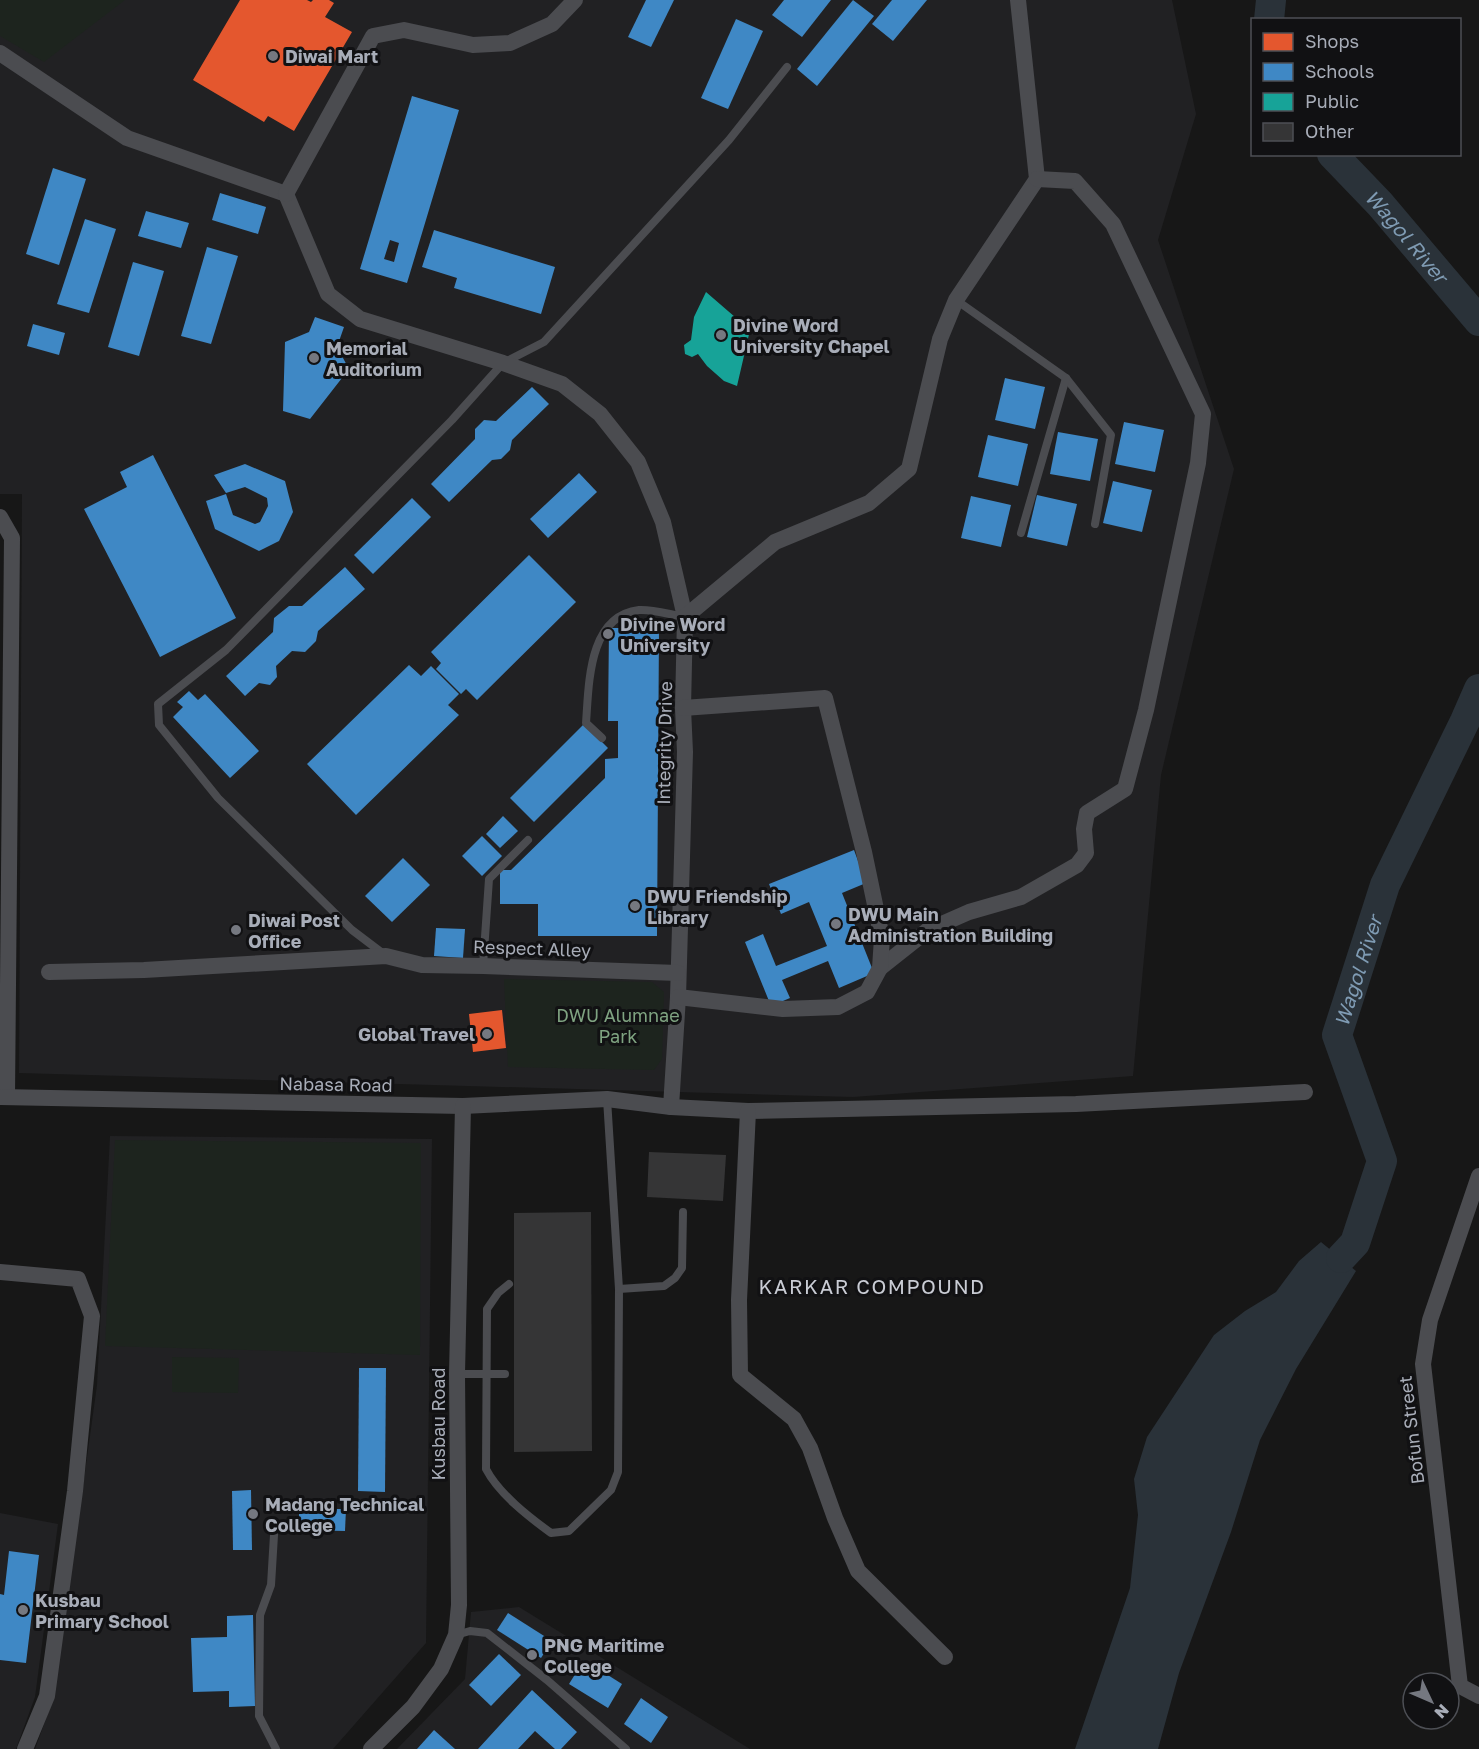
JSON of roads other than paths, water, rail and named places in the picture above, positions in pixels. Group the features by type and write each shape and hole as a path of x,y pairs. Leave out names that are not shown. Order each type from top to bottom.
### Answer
{"street":[{"path":"0,53 127,138 286,194 373,36 404,30 473,45 510,43 552,24 575,0"},
{"path":"685,617 775,542 869,503 909,469 940,339 956,300 1037,179 1018,0"},
{"path":"678,997 783,1009 838,1007 867,992 880,968 928,930 969,912 1021,897 1077,865 1086,853 1084,829 1087,813 1125,789 1146,710 1198,463 1203,414 1113,224 1075,181 1037,179"},
{"name":"Integrity Drive","path":"286,194 328,294 360,319 503,363 562,384 600,414 638,462 663,522 685,617 683,708 685,752 678,997 671,1107"},
{"path":"0,517 12,538 4,1097"},
{"path":"683,708 825,698 867,862 882,938 880,968"},
{"name":"Respect Alley","path":"49,972 144,970 386,956 422,965 678,973"},
{"name":"Nabasa Road","path":"4,1097 463,1106 607,1098 671,1107 748,1111 1076,1104 1305,1092"},
{"name":"Kusbau Road","path":"370,1749 413,1707 441,1669 456,1635 459,1605 457,1374 463,1106"},
{"path":"748,1111 740,1300 740,1375 794,1419 810,1448 835,1518 858,1571 945,1657"},
{"name":"Bofun Street","path":"1479,1176 1430,1320 1423,1364 1460,1686 1479,1696"},
{"path":"0,1272 78,1279 92,1316 75,1491 47,1696 26,1749"}],"lane":[{"path":"386,956 352,930 218,798 159,725 158,704 226,650 452,420 503,363 544,342 729,140 787,67"},
{"path":"956,300 1066,378 1111,435 1095,524"},
{"path":"1021,533 1066,378"},
{"path":"602,738 586,723 591,662 608,625 625,613 640,610 685,617"},
{"path":"483,966 489,879 528,840"},
{"path":"509,1284 498,1293 487,1309 486,1469 492,1480 532,1519 552,1533 569,1531 611,1490 618,1472 619,1289 607,1098"},
{"path":"619,1289 664,1286 675,1278 682,1268 683,1212"},
{"path":"457,1374 505,1374"},
{"path":"274,1535 271,1585 260,1615 259,1716 276,1749"},
{"path":"456,1635 470,1632 487,1633 547,1680 626,1749"}],"waterway":[{"name":"Wagol River","path":"1269,18 1271,0"},
{"name":"Wagol River","path":"1334,156 1380,204 1479,321"},
{"name":"Wagol River","path":"1341,1258 1355,1243 1382,1161 1337,1035 1385,885 1479,689"}],"place":[{"name":"Diwai Mart","path":"273,56"},
{"name":"Divine Word University Chapel","path":"721,335"},
{"name":"Memorial Auditorium","path":"314,358"},
{"name":"Divine Word University","path":"608,634"},
{"name":"DWU Friendship Library","path":"635,906"},
{"name":"DWU Main Administration Building","path":"836,924"},
{"name":"Diwai Post Office","path":"236,930"},
{"name":"Global Travel","path":"487,1034"},
{"name":"Madang Technical College","path":"253,1514"},
{"name":"Kusbau Primary School","path":"23,1610"},
{"name":"PNG Maritime College","path":"532,1655"}],"district":[{"name":"KARKAR COMPOUND","path":"872,1286"}],"park label":[{"name":"DWU Alumnae Park","path":"618,1025"}]}
